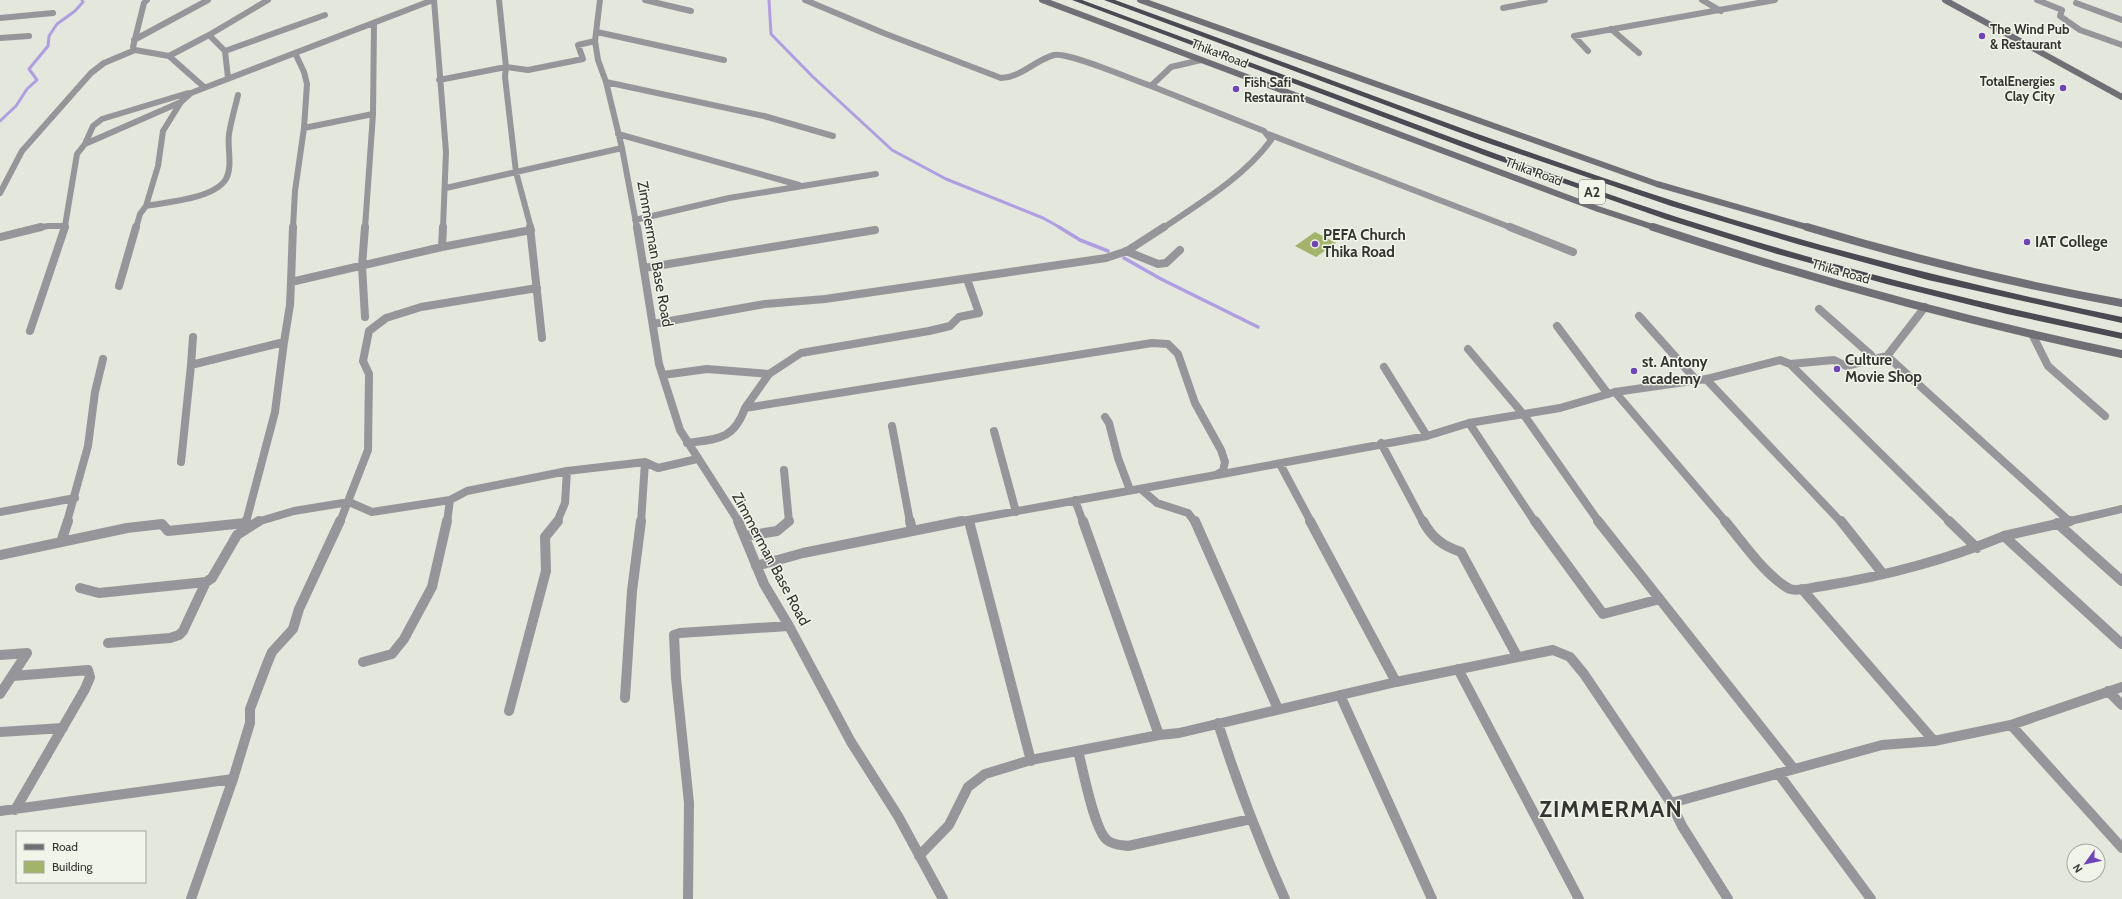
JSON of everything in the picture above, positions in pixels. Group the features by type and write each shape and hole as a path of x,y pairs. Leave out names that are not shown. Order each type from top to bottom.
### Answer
{"highway":[{"name":"Thika Road","path":"1076,0 1501,159 1668,218 1872,277 1987,306 2122,336"},
{"name":"Thika Road","path":"1108,0 1514,149 1678,205 1881,264 1994,292 2122,320"}],"main road":[{"name":"Thika Road","path":"1042,0 1575,200 1683,238 1925,307 2032,334 2122,354"},
{"name":"Thika Road","path":"1140,0 1657,184 1881,249 2073,294 2122,303"},
{"path":"1945,0 1976,14 2087,80 2122,97"}],"street":[{"path":"134,40 208,0"},
{"path":"169,56 209,35 268,0"},
{"path":"30,331 65,226 78,154 85,144 93,126 102,119 191,93 434,0 439,80 446,152 446,188 442,247"},
{"path":"499,0 506,67 504,77 516,172 532,230 542,338"},
{"name":"Zimmerman Base Road","path":"600,0 595,41 598,60 606,82 622,148 644,268 659,364 680,430 697,459 737,518 746,536 764,584 789,626 851,742 898,816 943,899"},
{"path":"645,0 691,11"},
{"path":"805,0 886,34 1001,78 1019,75 1047,58 1062,54 1151,86 1268,134 1573,252"},
{"path":"1503,8 1545,0"},
{"path":"1702,0 1721,11"},
{"path":"1588,50 1574,38 1574,36 1721,11 1775,0"},
{"path":"2037,0 2070,5 2122,20"},
{"path":"135,50 134,40 144,1"},
{"path":"2070,5 2060,16 2063,20 2075,27 2122,45"},
{"path":"0,18 53,13"},
{"path":"225,51 325,15"},
{"path":"365,317 366,306 363,290 362,266 373,114 374,22"},
{"path":"1611,29 1639,53"},
{"path":"597,32 724,60"},
{"path":"209,35 225,51 228,78"},
{"path":"0,38 29,36"},
{"path":"439,80 506,67 528,70 583,59 578,45 595,41"},
{"path":"0,193 22,151 91,73 104,63 135,50 169,56 204,87"},
{"path":"80,588 99,593 206,582 212,578 244,526 275,412 290,305 295,191 307,99 305,71 295,53"},
{"path":"1151,86 1171,67 1201,60"},
{"path":"606,82 764,116 833,136"},
{"path":"119,286 140,214 146,206 158,166 164,131 181,102 191,93"},
{"path":"146,206 214,190 223,183 228,169 229,134 238,95"},
{"path":"85,144 181,102"},
{"path":"304,128 373,114"},
{"path":"618,134 800,185"},
{"path":"653,324 765,304 825,299 1106,258 1126,251 1172,223 1235,176 1270,143 1271,140 1268,134"},
{"path":"446,188 622,148"},
{"path":"635,220 800,185 847,180 876,174"},
{"path":"0,237 48,226 65,226"},
{"path":"291,282 442,247 532,230"},
{"path":"644,268 875,230"},
{"path":"1126,251 1158,264 1166,263 1180,250"},
{"path":"688,443 720,438 735,431 741,422 745,408 769,374 801,354 929,331 950,326 959,317 979,313 967,279"},
{"path":"191,899 233,779 250,723 250,709 267,664 272,652 293,629 299,609 349,502 368,450 369,374 363,361 369,331 386,318 426,306 510,294 537,288"},
{"path":"1790,364 1834,360 1846,366 1886,356 1925,307"},
{"path":"1819,309 1871,355 1870,359"},
{"path":"1639,316 1697,380"},
{"path":"1557,326 1611,393 1768,571 1783,585 1792,590 1883,574 1977,548 2004,536 2122,509"},
{"path":"2032,334 2048,366 2105,416"},
{"path":"181,462 193,336"},
{"path":"191,365 284,342"},
{"path":"745,408 1152,343 1168,344 1178,354 1196,403 1221,450 1225,462 1223,470 1216,475"},
{"path":"1468,349 1524,415 1592,513 1794,769"},
{"path":"1886,356 2069,521"},
{"path":"61,542 76,498 88,446 94,392 103,359"},
{"path":"756,566 803,553 912,530 969,521 1075,500 1280,464 1381,443 1427,436 1469,423 1560,408 1611,393 1706,379 1780,360 1790,364 1977,548"},
{"path":"1384,367 1427,436"},
{"path":"663,376 707,369 769,374"},
{"path":"1706,379 1834,514 1883,574"},
{"path":"1105,417 1109,423 1118,458 1130,490"},
{"path":"1469,423 1534,520 1603,614 1660,599"},
{"path":"892,426 912,530"},
{"path":"994,431 1016,512"},
{"path":"1381,443 1429,533 1444,546 1461,552 1518,656"},
{"path":"0,555 127,528 162,524 168,531 244,526 263,519 294,511 349,502 372,512 450,500 467,491 568,471 645,462 658,468 697,459"},
{"path":"625,698 632,591 640,534 645,462"},
{"path":"1280,464 1396,682"},
{"path":"746,536 777,531 789,522 784,470"},
{"path":"509,711 546,571 545,536 557,523 564,503 568,471"},
{"path":"1141,489 1157,503 1188,513 1194,519 1278,709"},
{"path":"0,512 76,498"},
{"path":"363,662 392,654 404,639 425,601 432,587 444,544 450,500"},
{"path":"1075,500 1120,620 1159,735"},
{"path":"969,521 1000,646 1031,761"},
{"path":"2057,523 2122,581"},
{"path":"2004,536 2122,644"},
{"path":"108,643 170,638 179,635 183,631 206,582"},
{"path":"1802,589 1934,741"},
{"path":"688,899 689,803 676,678 674,635 680,633 789,626"},
{"path":"920,856 949,825 962,796 972,783 985,773 1031,761 1159,735 1179,733 1396,682 1553,650 1570,657 1584,674 1671,803 1682,826 1728,899"},
{"path":"0,655 27,654 0,694"},
{"path":"13,676 88,670 90,678 86,689 15,810"},
{"path":"1458,670 1579,899"},
{"path":"1671,803 1882,745 1934,741 2011,725 2122,687"},
{"path":"2108,691 2122,705"},
{"path":"1340,695 1432,899"},
{"path":"1218,723 1260,846 1285,899"},
{"path":"2011,725 2122,848"},
{"path":"0,732 63,728"},
{"path":"1078,751 1099,829 1104,839 1112,846 1128,846 1251,819"},
{"path":"1778,773 1871,899"},
{"path":"0,811 233,779"}],"building":[{"name":"PEFA Church Thika Road","path":"1315,232 1336,243 1316,257 1295,246"}],"waterway":[{"path":"0,121 16,106 27,89 37,80 29,69 48,46 49,36 57,24 75,11 83,2 82,0"},
{"path":"769,0 771,34 812,76 892,150 946,179 1043,218 1061,228"},
{"path":"1059,227 1080,240 1108,251"},
{"path":"1124,258 1161,279 1258,327"}],"place":[{"name":"The Wind Pub & Restaurant","path":"1982,36"},
{"name":"TotalEnergies Clay City","path":"2063,88"},
{"name":"Fish Safi Restaurant","path":"1236,89"},
{"name":"IAT College","path":"2027,242"},
{"name":"PEFA Church Thika Road","path":"1315,244"},
{"name":"Culture Movie Shop","path":"1837,369"},
{"name":"st. Antony academy","path":"1634,371"}],"district":[{"name":"ZIMMERMAN","path":"1611,809"}]}
